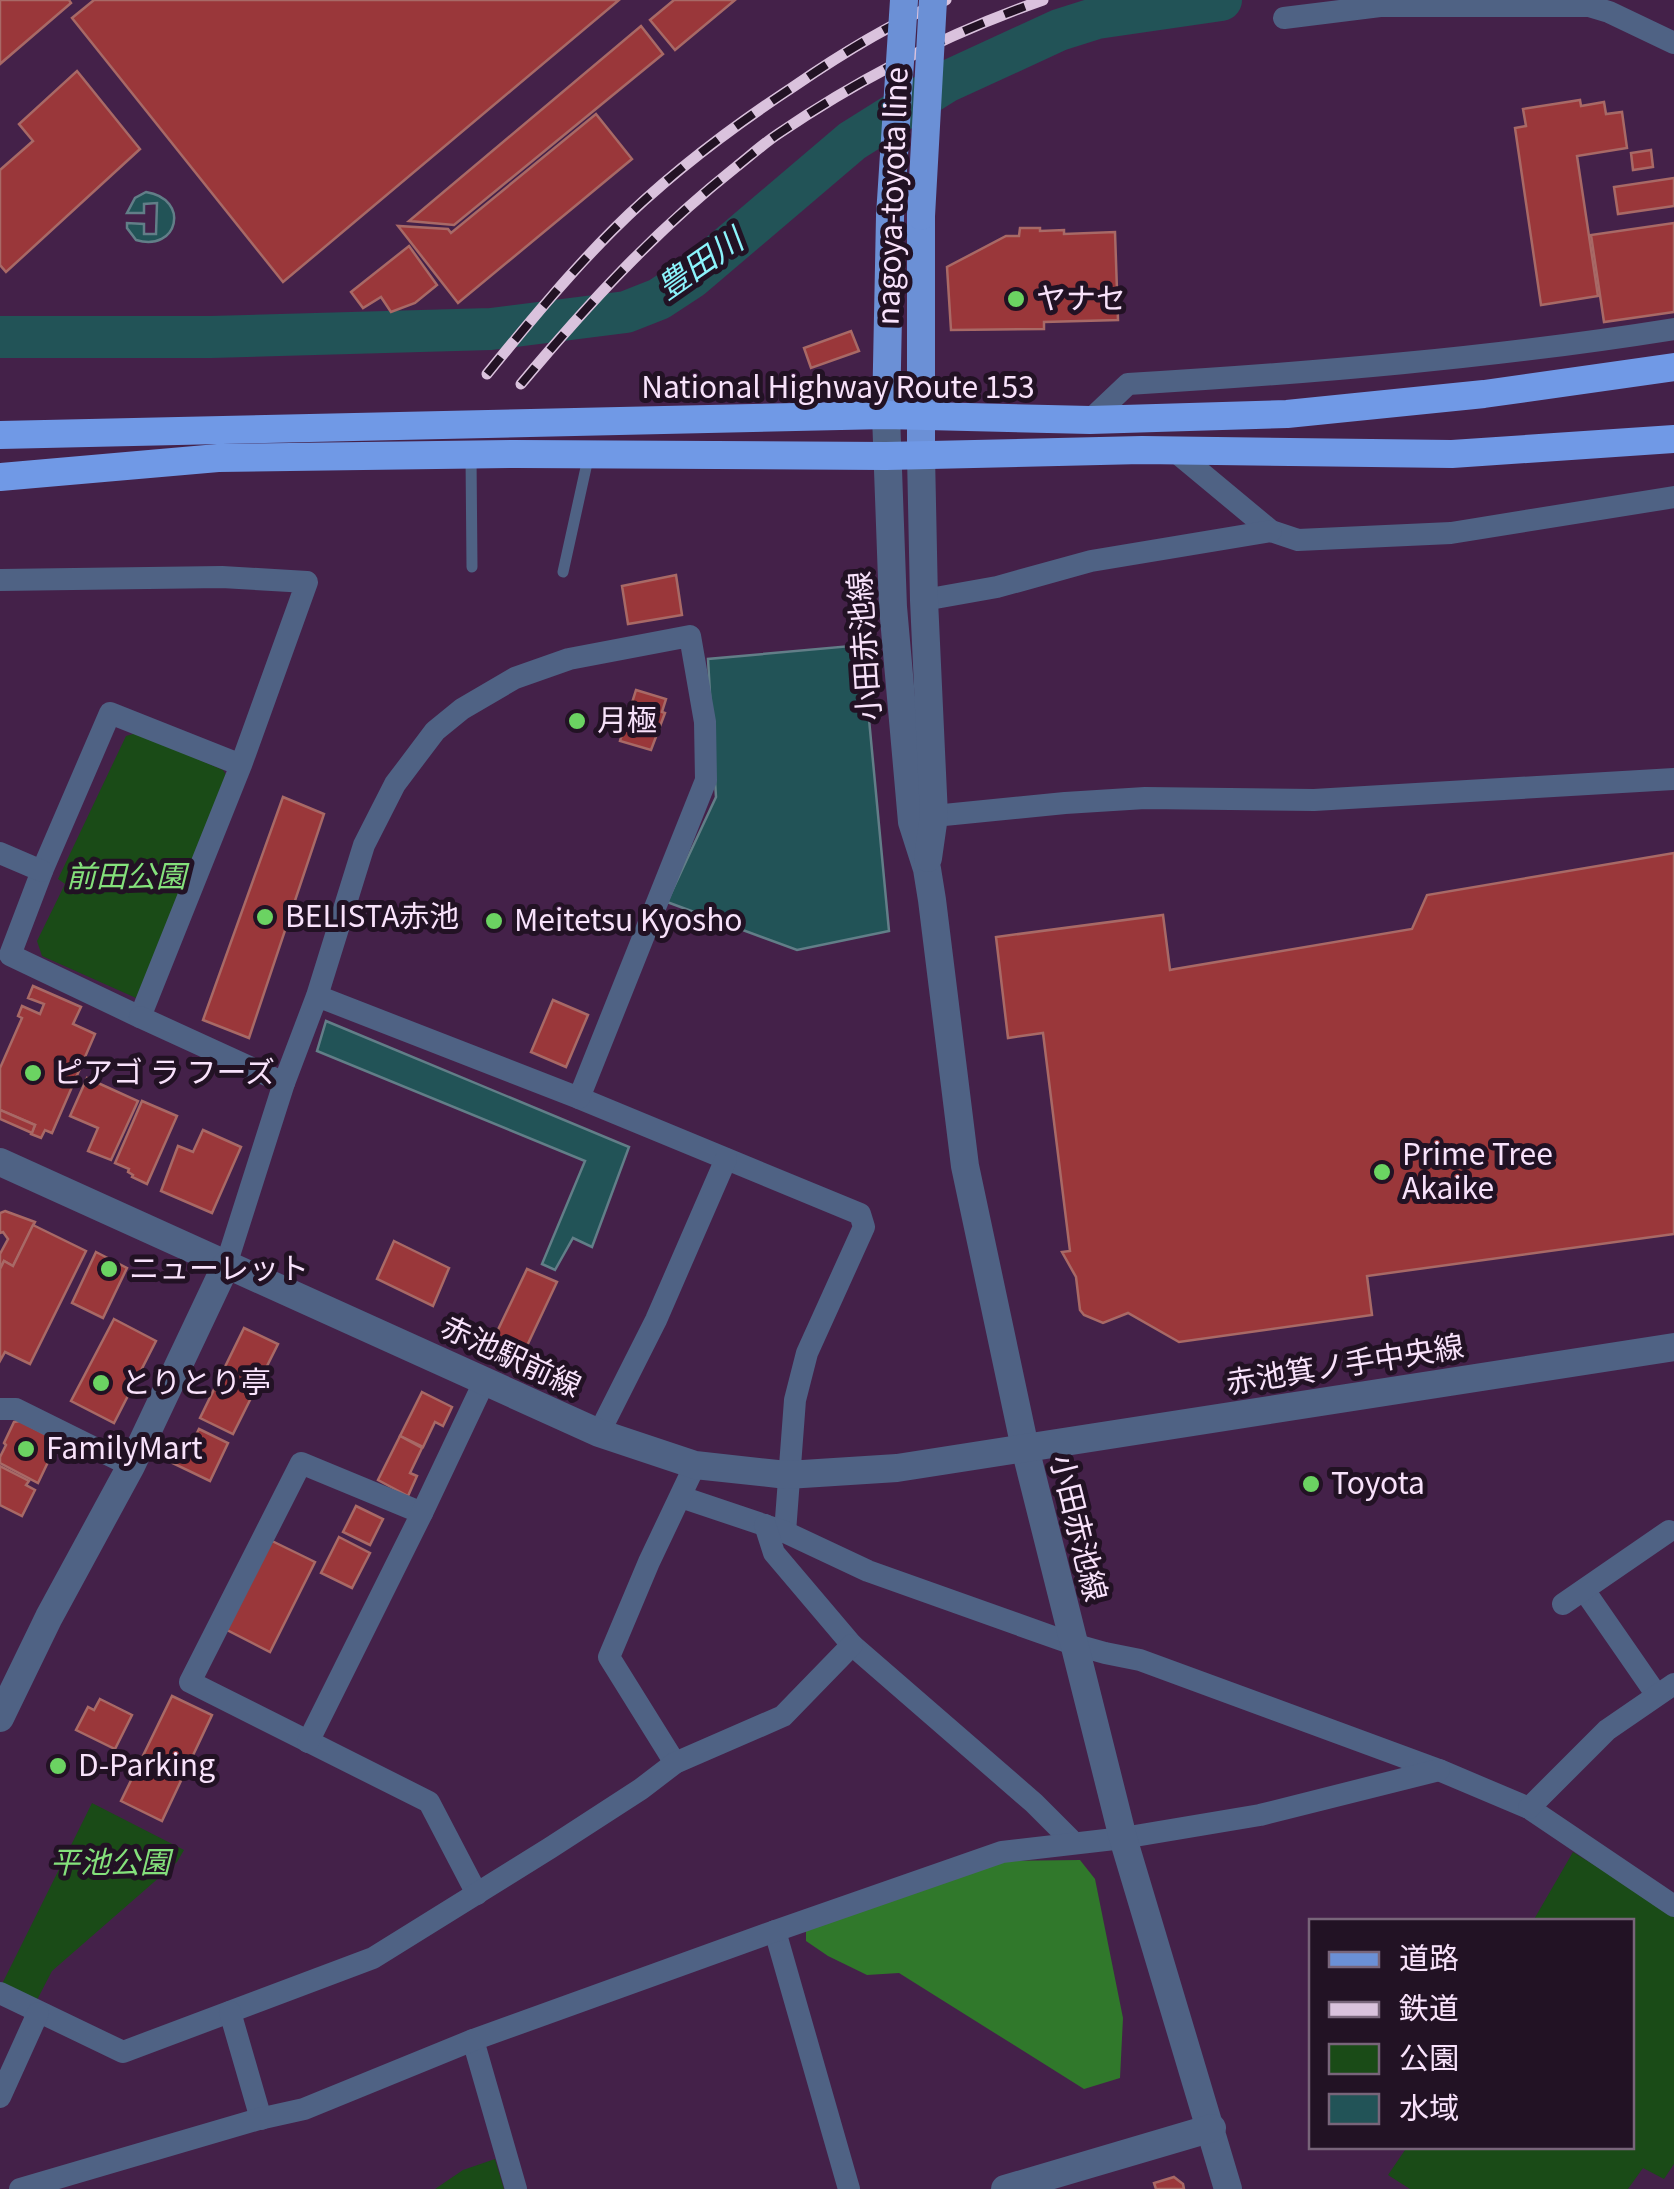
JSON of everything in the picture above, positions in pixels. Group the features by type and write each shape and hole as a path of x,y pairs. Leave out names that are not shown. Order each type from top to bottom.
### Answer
{"highway":[{"name":"National Highway Route 153","path":"0,435 886,415 1090,420 1288,414 1484,394 1674,367"},
{"path":"0,477 218,458 886,456 1142,450 1452,454 1674,439"}],"main road":[{"name":"nagoya-toyota line","path":"886,415 890,216 904,0"},
{"name":"nagoya-toyota line","path":"921,455 921,216 933,0"}],"street":[{"path":"1284,18 1380,6 1589,6 1610,12 1674,44"},
{"path":"1090,420 1128,384 1423,362 1674,329"},
{"name":"小田赤池線","path":"886,415 893,607 912,822 927,868 965,1166 1073,1644 1123,1838 1228,2189"},
{"path":"1176,452 1272,531 1298,540 1451,533 1674,496"},
{"name":"小田赤池線","path":"921,455 934,816 927,868"},
{"path":"924,600 997,587 1091,561 1272,531"},
{"path":"0,580 222,577 308,582 241,766 140,1017"},
{"path":"0,1718 130,1466 226,1265 364,845 396,784 435,730 462,708 515,678 569,658 690,636 705,722 706,780 580,1098"},
{"path":"241,766 110,713 10,955 284,1084"},
{"path":"934,816 1145,798 1314,800 1674,779"},
{"path":"0,853 42,870"},
{"path":"317,996 580,1098 860,1214 864,1227 807,1353 795,1400 788,1475 775,1528 774,1553 852,1646 1034,1803 1074,1843"},
{"path":"599,1433 656,1320 726,1159"},
{"name":"赤池駅前線","path":"0,1162 599,1433 695,1465 788,1475 897,1468 1026,1448"},
{"name":"赤池箕ノ手中央線","path":"1026,1448 1674,1347"},
{"path":"308,1742 486,1380"},
{"path":"0,1410 16,1409 130,1466"},
{"path":"422,1513 301,1463 190,1682 429,1802 477,1894"},
{"path":"675,1763 609,1658 695,1465"},
{"path":"681,1497 775,1528 868,1571 1073,1644 1140,1660 1439,1770 1528,1808 1674,1906"},
{"path":"1562,1604 1669,1532"},
{"path":"1528,1808 1607,1730 1665,1689 1584,1590"},
{"path":"0,1993 123,2052 373,1958 675,1763 783,1716 852,1646"},
{"path":"20,2189 304,2109 473,2040 1002,1852 1123,1838 1260,1815 1439,1770"},
{"path":"775,1931 849,2189"},
{"path":"230,2012 262,2119"},
{"path":"0,2097 38,2013"},
{"path":"473,2040 516,2189"},
{"path":"1005,2189 1212,2128"}],"lane":[{"path":"562,572 589,454"},
{"path":"471,455 472,567"}],"green space":[{"name":"前田公園","path":"137,733 223,770 230,781 136,998 42,956 37,941 65,884 58,879 126,736"},
{"name":"平池公園","path":"92,1803 184,1850 177,1862 52,1971 37,2000 2,1984"},
{"path":"1573,1852 1674,1914 1674,2164 1664,2179 1643,2168 1628,2189 1410,2189 1388,2175 1406,2149 1634,2149 1634,1919 1534,1919"},
{"path":"1080,1860 1095,1879 1123,2018 1120,2078 1084,2089 899,1973 867,1975 806,1941 806,1924 1005,1861"},
{"path":"495,2159 504,2189 435,2189 463,2170"}],"water":[{"path":"146,192 169,204 174,214 169,232 150,242 136,240 127,228 127,223 144,224 144,234 156,234 157,203 144,204 144,213 127,213 135,198"},
{"path":"862,645 889,931 797,950 667,902 716,797 708,659"},
{"path":"326,1021 629,1147 592,1247 573,1238 555,1270 542,1264 585,1161 317,1051"}],"building":[{"path":"0,0 69,0 71,3 0,64"},
{"path":"94,0 619,0 283,282 72,18"},
{"path":"674,0 735,0 675,50 650,20"},
{"path":"641,26 663,54 454,225 409,221"},
{"path":"77,71 140,149 6,272 0,265 0,170 33,141 19,124"},
{"path":"1580,100 1581,106 1604,102 1606,114 1622,112 1627,148 1577,156 1598,296 1541,305 1515,128 1526,126 1523,109"},
{"path":"596,114 632,159 458,303 398,226 448,229 451,233"},
{"path":"1651,150 1653,167 1633,170 1631,153"},
{"path":"1674,178 1674,206 1618,214 1614,187"},
{"path":"1674,223 1674,312 1604,322 1591,235"},
{"path":"1020,228 1064,230 1064,234 1115,232 1118,320 1044,322 1044,329 951,330 947,267 1006,236 1019,236"},
{"path":"409,246 437,285 415,303 391,312 381,297 363,308 351,292"},
{"path":"851,331 859,351 811,368 804,348"},
{"path":"676,575 682,615 628,624 622,586"},
{"path":"636,690 666,699 651,750 620,741"},
{"name":"BELISTA赤池","path":"283,797 324,814 249,1038 203,1020"},
{"path":"1674,853 1674,1234 1367,1276 1372,1315 1179,1342 1128,1313 1103,1323 1080,1310 1076,1277 1062,1252 1070,1251 1043,1033 1008,1038 996,937 1163,915 1170,970 1412,929 1427,895"},
{"path":"33,986 81,1007 73,1024 95,1034 52,1133 45,1130 41,1138 31,1134 35,1125 0,1110 0,1068 22,1018 18,1016 22,1006 40,1014 44,1004 28,998"},
{"path":"553,1000 588,1015 566,1067 531,1052"},
{"path":"87,1078 138,1101 111,1160 88,1151 98,1128 70,1116"},
{"path":"142,1101 177,1116 147,1184 115,1163"},
{"path":"0,1110 35,1125 32,1133 0,1119"},
{"path":"203,1130 241,1147 212,1213 161,1191 178,1146 193,1152"},
{"path":"5,1211 35,1222 13,1266 4,1261 0,1269 0,1254 8,1239 0,1233 0,1213"},
{"path":"33,1225 86,1251 30,1364 5,1352 0,1361 0,1269 4,1261 13,1266"},
{"path":"394,1241 449,1268 433,1306 377,1279"},
{"path":"96,1252 127,1268 103,1318 72,1303"},
{"path":"527,1269 557,1282 525,1350 495,1336"},
{"path":"114,1319 156,1341 114,1423 71,1401"},
{"path":"244,1328 278,1344 233,1434 200,1418"},
{"path":"422,1392 452,1407 443,1426 435,1422 423,1447 400,1436"},
{"path":"20,1421 58,1441 38,1483 0,1463 14,1422"},
{"path":"199,1429 228,1443 210,1481 166,1460 170,1451 184,1459"},
{"path":"400,1436 422,1448 410,1473 417,1476 408,1496 378,1480"},
{"path":"0,1466 29,1481 26,1485 35,1490 22,1516 0,1505"},
{"path":"356,1506 383,1519 370,1545 343,1532"},
{"path":"339,1537 370,1553 352,1588 321,1573"},
{"path":"270,1540 315,1562 270,1652 225,1629"},
{"path":"172,1696 212,1715 162,1821 121,1801"},
{"path":"100,1699 132,1715 115,1749 76,1730 88,1707 94,1710"},
{"path":"1174,2177 1184,2189 1156,2189 1154,2183"}],"waterway":[{"name":"豊田川","path":"0,337 211,337 491,329 626,312 659,299 691,278 852,141 946,82 1059,30 1097,18 1221,0"}],"railway":[{"path":"487,374 596,247 677,172 745,119 829,63 946,0"},
{"path":"521,384 650,243 772,138 906,58 1043,0"}],"place":[{"name":"ヤナセ","path":"1016,299"},
{"name":"月極","path":"577,721"},
{"name":"BELISTA赤池","path":"265,917"},
{"name":"Meitetsu Kyosho","path":"494,921"},
{"name":"ピアゴ ラ フーズ","path":"33,1073"},
{"name":"Prime Tree Akaike","path":"1382,1172"},
{"name":"ニューレット","path":"109,1269"},
{"name":"とりとり亭","path":"101,1383"},
{"name":"FamilyMart","path":"26,1449"},
{"name":"Toyota","path":"1311,1484"},
{"name":"D-Parking","path":"58,1766"}]}
